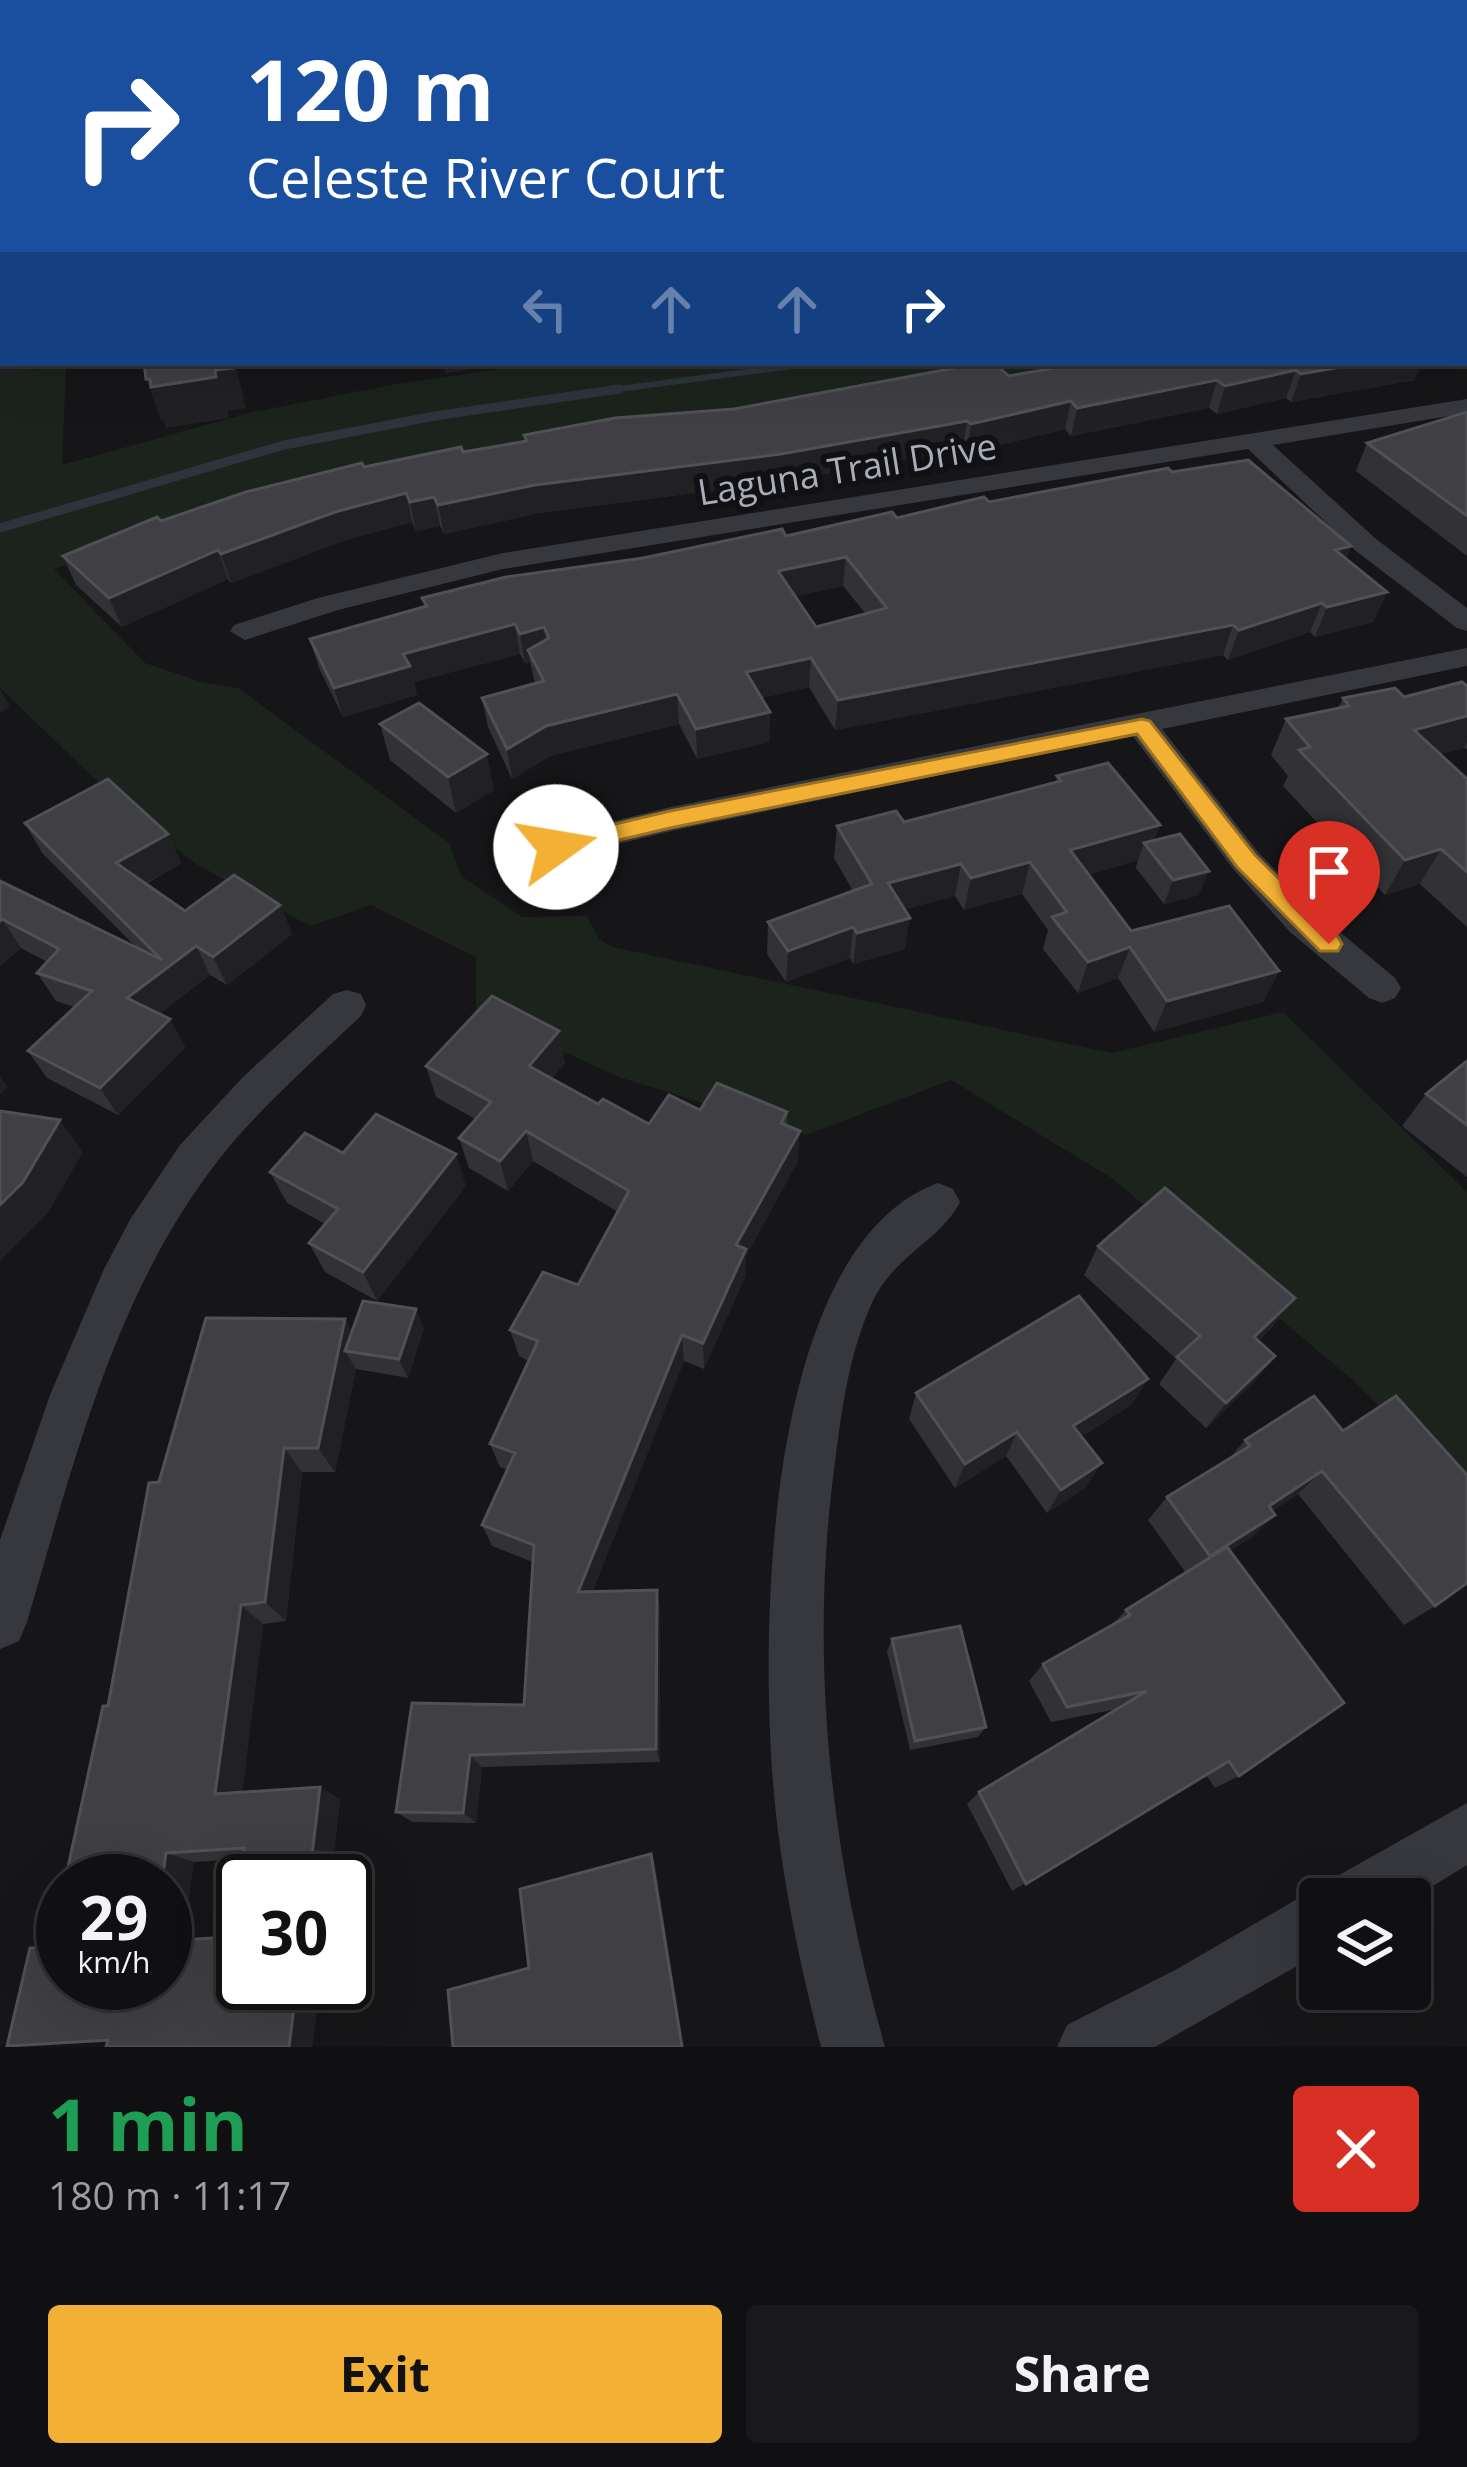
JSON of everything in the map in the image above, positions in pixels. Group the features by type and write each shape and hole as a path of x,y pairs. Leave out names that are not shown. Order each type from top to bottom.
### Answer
{"street":[{"name":"Laguna Trail Drive","path":"245,631 349,598 503,561 1467,406"},
{"path":"1253,440 1366,545 1467,622"},
{"path":"556,847 670,819 1467,657"},
{"path":"1142,726 1246,861 1303,922 1382,988"},
{"path":"0,1622 51,1461 126,1267 178,1181 258,1087 347,1005"},
{"path":"853,2047 838,1995 797,1760 794,1616 805,1486 821,1390 843,1314 873,1258 938,1202"},
{"path":"1389,1878 1467,1832"},
{"path":"1089,2047 1199,1991 1299,1931"}],"shaded area":[{"path":"66,366 62,465 249,413 519,366 1076,366 476,453 166,529 54,569 145,663 204,683 238,688 449,843 461,876 522,917 587,916 599,939 612,947 1112,1053 1283,1012 1467,1192 1467,1494 1353,1380 1113,1179 951,1080 806,1135 622,1078 476,1013 476,957 371,905 310,926 196,864 116,799 0,688 0,374"}],"building":[{"path":"144,366 234,368 215,370 216,377 151,387"},
{"path":"966,366 997,366 1009,376 1065,366 1347,366 1301,374 1296,370 1225,386 1217,380 1077,408 1071,401 971,424 535,485 438,505 434,497 410,502 406,493 335,512 221,554 218,550 109,598 63,556 157,517 161,521 246,492 362,463 364,467 461,447 463,452 527,441 524,435 615,418 734,409"},
{"path":"1467,412 1467,516 1367,443"},
{"path":"1248,460 1351,546 1335,550 1387,592 1327,607 1322,603 1239,630 1233,625 838,700 811,658 746,672 770,712 696,729 677,694 546,726 507,749 482,698 544,681 528,650 549,638 544,627 520,634 515,624 403,654 410,666 334,688 310,639 427,606 422,598 506,577 643,558 782,529 786,536 892,512 897,518 984,497 989,502 1168,468 1172,472","holes":["846,557 887,608 816,627 778,571"]},
{"path":"1462,682 1467,686 1467,716 1414,730 1467,779 1467,872 1441,849 1405,860 1299,750 1310,747 1286,719 1349,706 1343,698 1395,688 1404,697"},
{"path":"419,703 487,754 448,777 380,724"},
{"path":"1108,763 1160,825 1070,850 1131,931 1229,906 1279,971 1167,1001 1130,947 1088,962 1052,917 1067,912 1030,862 971,878 961,864 888,883 910,918 857,933 853,927 788,951 768,922 872,884 837,826 896,811 904,822 1061,781 1057,776"},
{"path":"108,779 168,834 116,863 185,911 234,875 280,905 213,957 196,946 127,998 170,1019 100,1088 28,1051 92,991 37,973 59,949 0,921 0,881 162,960 25,823"},
{"path":"1180,834 1209,871 1173,880 1144,843"},
{"path":"492,996 559,1031 529,1066 598,1104 603,1099 649,1124 669,1095 700,1110 717,1083 787,1112 781,1123 800,1131 736,1245 746,1249 703,1343 682,1335 578,1592 657,1590 656,1749 470,1755 463,1813 396,1812 412,1703 524,1705 534,1545 482,1525 515,1453 490,1444 538,1341 510,1330 543,1272 578,1285 629,1191 526,1131 500,1161 459,1138 491,1102 426,1066"},
{"path":"1467,1061 1467,1125 1426,1094"},
{"path":"0,1111 60,1120 23,1182 0,1205"},
{"path":"376,1114 456,1154 363,1272 309,1243 338,1209 270,1172 305,1133 343,1153"},
{"path":"1165,1188 1295,1298 1254,1337 1275,1356 1226,1403 1177,1357 1200,1336 1098,1246"},
{"path":"1079,1296 1148,1379 1073,1426 1102,1463 1061,1490 1017,1432 965,1464 916,1393"},
{"path":"363,1301 416,1309 399,1359 345,1351"},
{"path":"206,1318 345,1319 318,1448 284,1448 265,1602 241,1605 215,1794 320,1787 312,1854 243,1854 244,1848 71,1854 103,1706 108,1706 149,1483 159,1482"},
{"path":"1314,1396 1343,1431 1396,1396 1467,1475 1467,1583 1435,1606 1322,1471 1269,1506 1275,1515 1210,1556 1167,1497 1250,1446 1245,1440"},
{"path":"1227,1547 1344,1703 1239,1776 1229,1761 1026,1884 979,1792 1147,1691 1067,1707 1043,1664 1130,1615 1126,1610"},
{"path":"960,1626 986,1727 915,1741 892,1639"},
{"path":"651,1854 682,2047 453,2047 448,1990 529,1968 520,1889"},
{"path":"216,1938 216,2010 294,2010 289,2047 106,2047 108,2040 7,2046 30,1948 36,1948 36,2010 192,2010 192,1939"}],"waterway":[{"path":"596,392 792,366"},
{"path":"0,528 284,445 435,416 619,389"}],"route":[{"path":"556,847 670,819 1142,726 1246,861 1329,944"}]}
